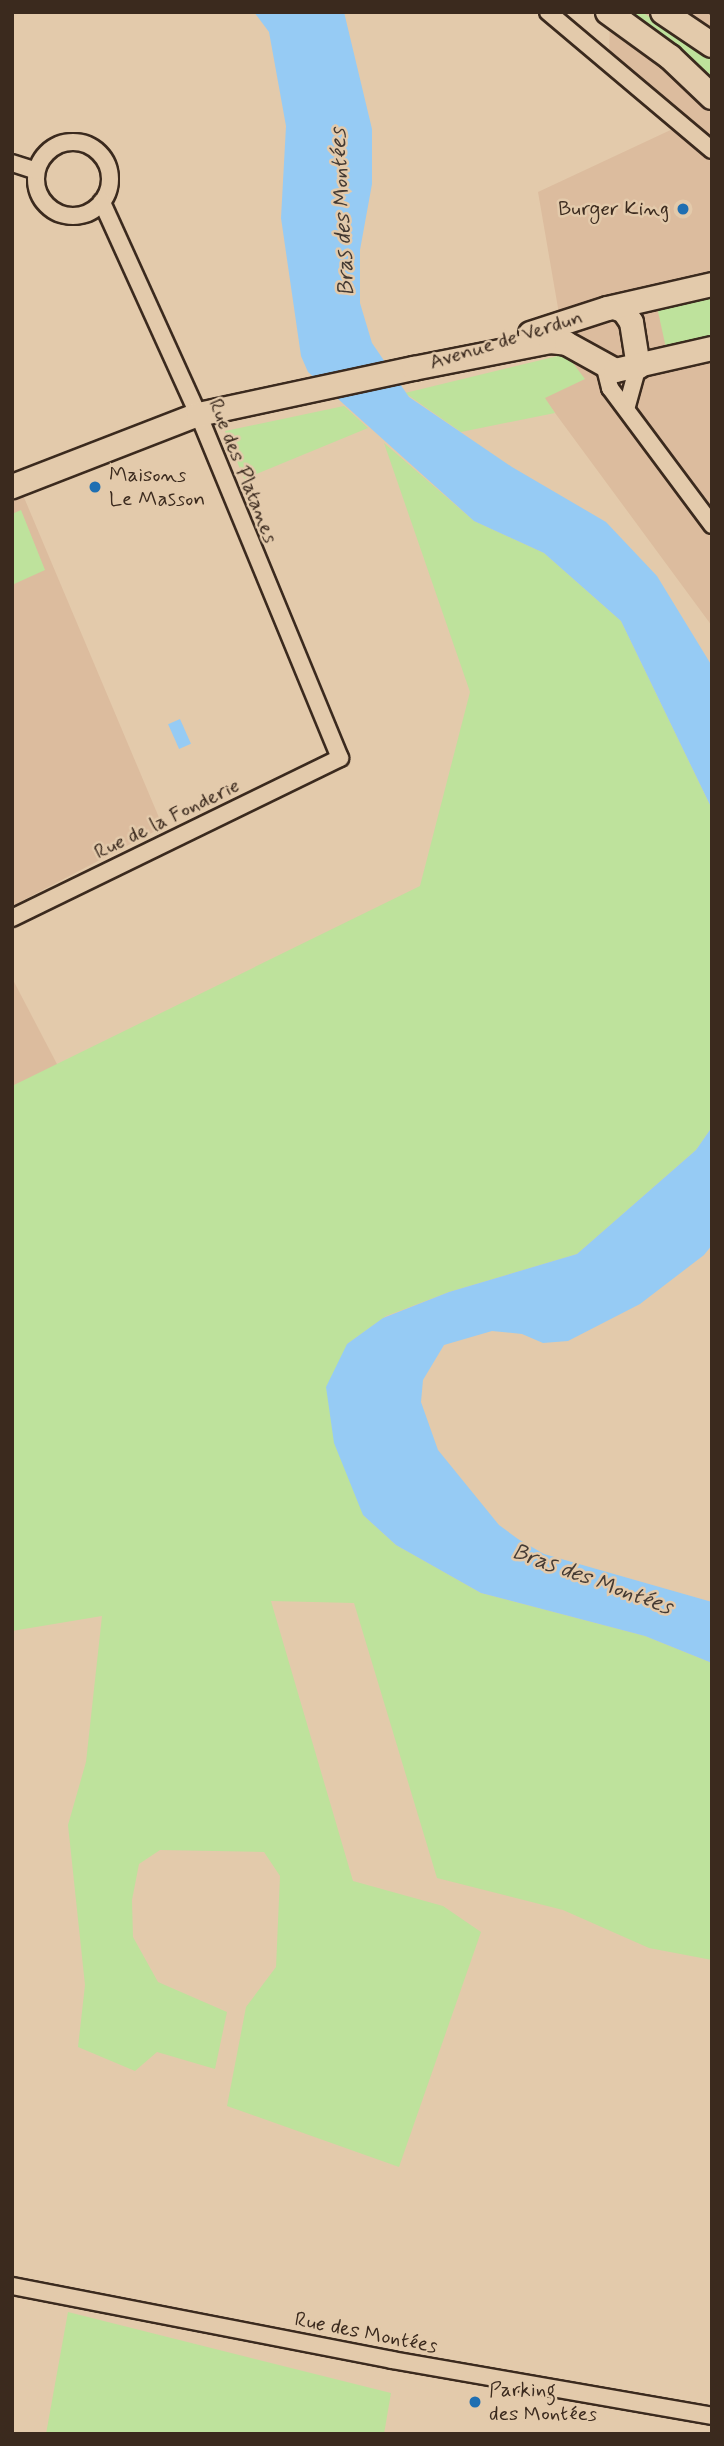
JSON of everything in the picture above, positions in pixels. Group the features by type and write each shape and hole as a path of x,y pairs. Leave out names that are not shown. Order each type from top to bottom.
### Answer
{"main road":[{"path":"608,12 670,58 712,97"},
{"path":"663,12 712,45"}],"street":[{"path":"548,12 712,150"},
{"path":"67,141 95,148 110,172 102,202 79,216 50,209 35,184 36,171 42,156 67,141"},
{"path":"12,163 36,171"},
{"name":"Rue des Platanes","path":"102,202 198,414 340,758"},
{"name":"Avenue de Verdun","path":"406,370 606,309 712,284"},
{"path":"606,309 623,310 631,322 638,366 627,406"},
{"name":"Avenue de Verdun","path":"602,365 591,327 606,309"},
{"name":"Avenue de Verdun","path":"12,486 198,414 319,391 406,370 550,341 566,343 602,365"},
{"path":"712,348 638,366 602,365 610,388 627,406 712,524"},
{"name":"Rue de la Fonderie","path":"12,918 340,758"},
{"name":"Rue des Montées","path":"12,2286 392,2360 712,2416"}],"shaded area":[{"path":"610,12 712,12 712,626 544,398 568,366 538,192 677,127 609,60"},
{"path":"12,469 163,827 12,906"},
{"path":"12,978 58,1066 12,1086"}],"green space":[{"path":"629,12 642,12 712,58 712,80 677,47"},
{"path":"712,294 712,337 666,348 657,307"},
{"path":"566,354 585,379 545,398 555,413 461,432 405,393"},
{"path":"344,406 368,428 244,479 225,431"},
{"path":"384,443 474,521 544,553 621,621 712,809 712,1127 696,1150 577,1254 449,1292 386,1316 347,1344 363,1515 396,1545 481,1593 645,1636 712,1663 712,1960 649,1948 563,1910 437,1878 354,1603 271,1601 353,1881 443,1906 481,1932 399,2167 227,2106 246,2007 276,1967 280,1876 264,1852 160,1850 139,1864 132,1900 133,1937 158,1982 227,2012 215,2069 157,2052 135,2071 78,2047 85,1985 68,1825 86,1762 102,1616 12,1631 12,1086 420,886 470,692"},
{"path":"21,510 45,570 12,585 12,514"},
{"path":"68,2312 391,2393 384,2434 46,2434"}],"water":[{"name":"Bras des Montées","path":"254,12 344,12 372,129 372,184 360,250 360,303 372,343 409,397 512,467 606,522 657,576 712,666 712,809 621,621 544,553 474,521 308,372 301,356 281,218 286,126 269,32"},
{"path":"180,719 191,744 179,749 168,724"},
{"name":"Bras des Montées","path":"712,1127 712,1245 704,1255 640,1304 568,1341 543,1343 522,1334 492,1331 444,1345 423,1380 421,1402 438,1450 499,1525 518,1539 544,1554 712,1602 712,1663 645,1636 481,1593 396,1545 363,1515 334,1443 326,1387 347,1344 383,1318 449,1292 577,1254 696,1150"}],"tram line":[{"path":"708,12 712,15"}],"place":[{"name":"Burger King","path":"683,209"},
{"name":"Maisons Le Masson","path":"95,487"},
{"name":"Parking des Montées","path":"475,2402"}]}
